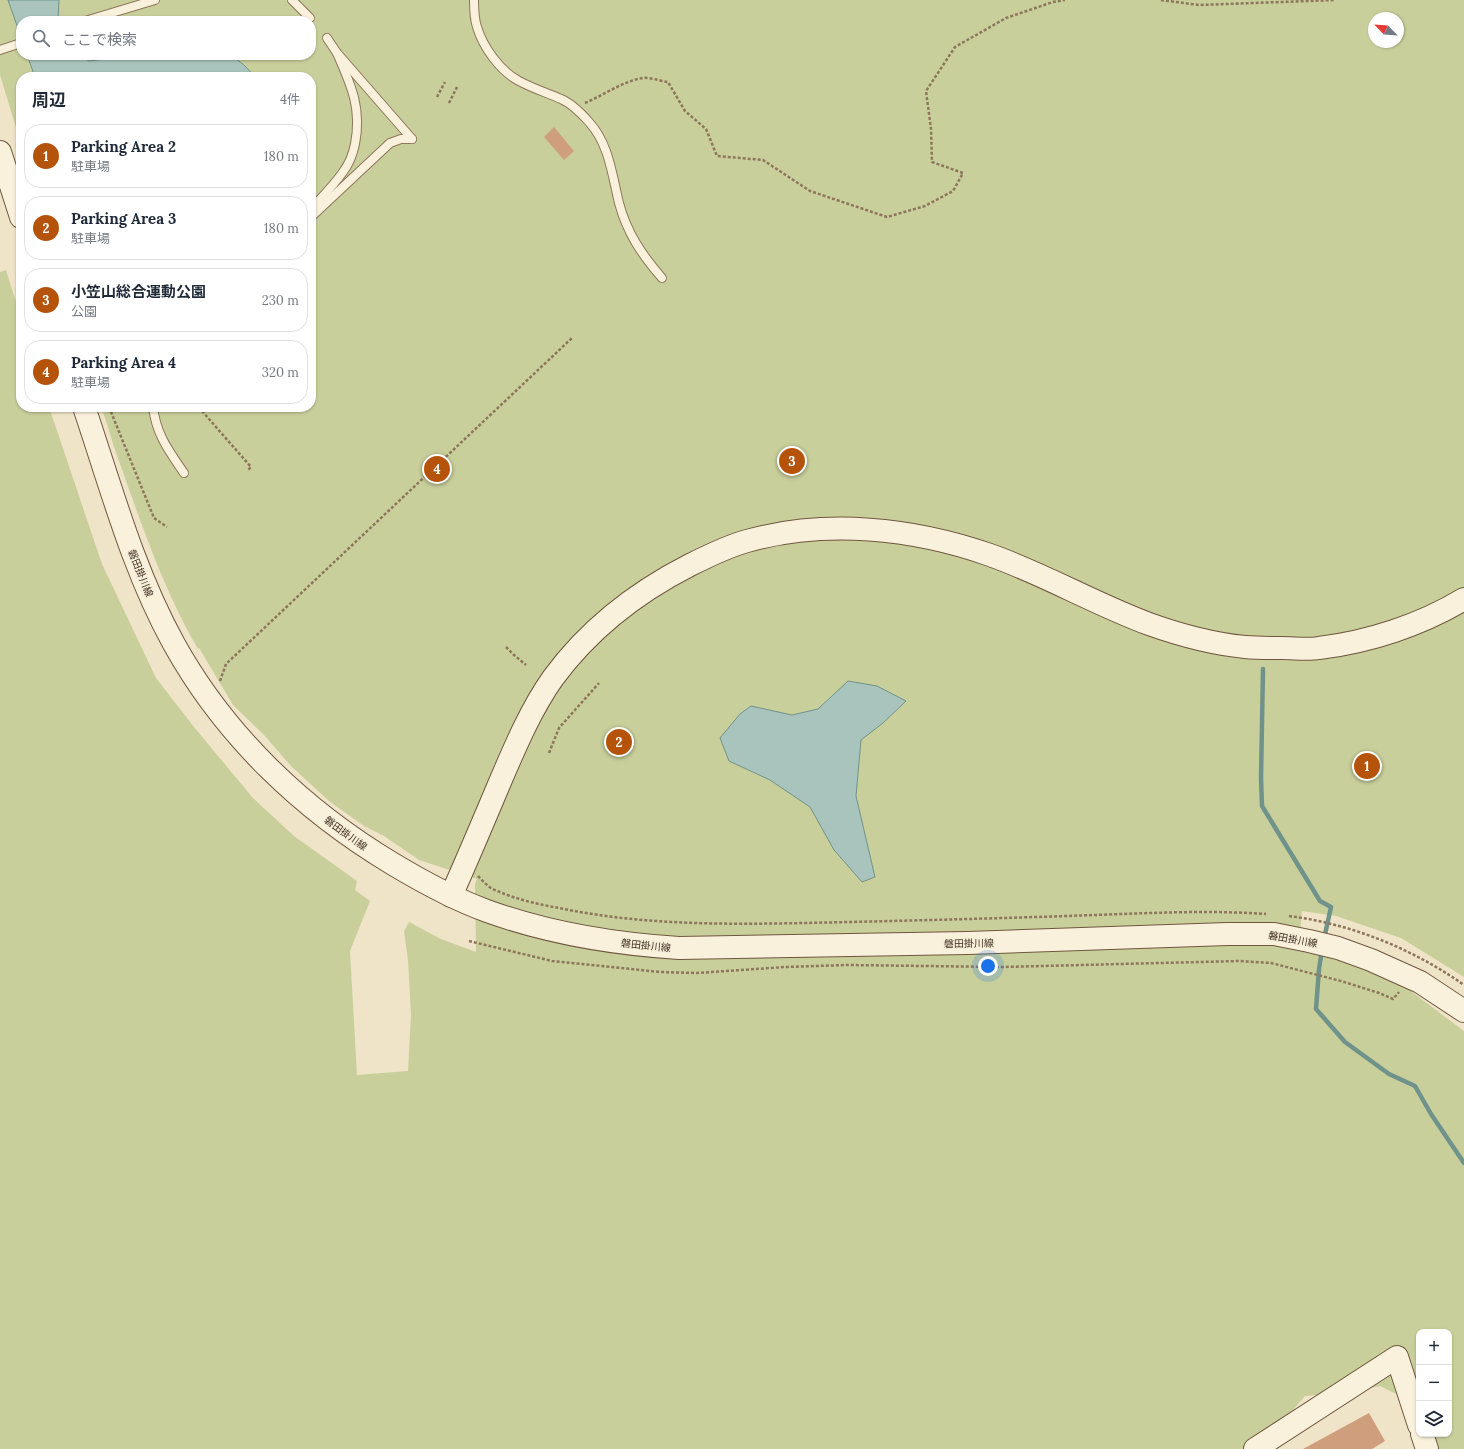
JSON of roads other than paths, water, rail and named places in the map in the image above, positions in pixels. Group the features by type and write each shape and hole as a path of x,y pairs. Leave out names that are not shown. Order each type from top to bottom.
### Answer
{"main road":[{"path":"0,152 16,202"},
{"name":"磐田掛川線","path":"86,412 137,567 174,644 191,673 217,708 241,739 269,770 333,825 370,850 451,896 487,911 570,934 640,946 679,948 984,943 1228,934 1274,934 1338,948 1371,960 1411,978 1443,996 1464,1011"},
{"path":"451,896 522,732 552,680 569,658 604,621 637,596 672,574 704,558 745,541 787,533 828,529 874,530 913,534 953,543 992,556 1149,624 1208,641 1246,647 1317,649 1371,638 1415,624 1464,599"},
{"path":"1255,1449 1398,1357 1416,1415"},
{"path":"1423,1437 1427,1449"}],"lane":[{"path":"101,16 154,0"},
{"path":"292,0 308,16"},
{"path":"474,0 476,26 481,38 499,64 517,80 562,99 589,122 602,141 612,166 620,203 635,243 644,257 662,278"},
{"path":"316,212 390,143 401,139 412,139 337,53 327,38"},
{"path":"0,50 16,45"},
{"path":"316,203 344,172 353,151 358,128 356,103 348,76 337,53"},
{"path":"154,412 160,436 184,473"}],"water":[{"path":"8,0 59,0 58,16 16,16 16,23"},
{"path":"29,60 238,60 251,72 33,72"},
{"path":"848,681 877,686 906,701 883,723 861,740 856,796 875,877 862,882 834,850 810,807 770,780 729,761 720,738 740,714 751,706 792,715 818,709"}],"waterway":[{"path":"1263,669 1261,778 1262,806 1320,901 1331,907 1324,939"},
{"path":"1322,950 1316,1009 1345,1042 1389,1074 1415,1086 1431,1114 1464,1163"}],"place":[{"name":"小笠山総合運動公園","path":"792,461"},
{"name":"Parking Area 4","path":"437,469"},
{"name":"Parking Area 3","path":"619,742"},
{"name":"Parking Area 2","path":"1367,766"}]}
